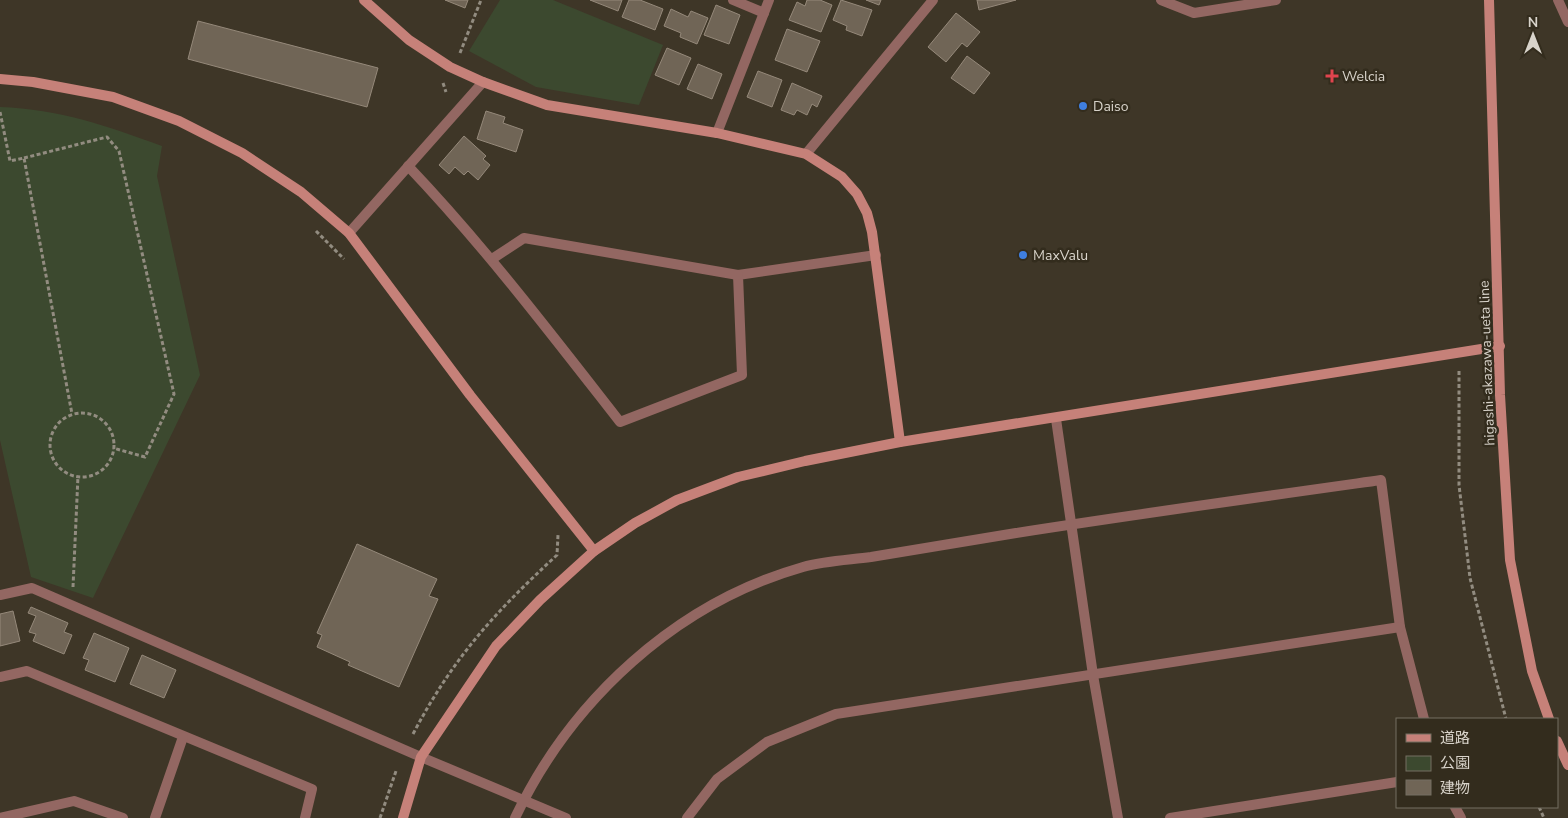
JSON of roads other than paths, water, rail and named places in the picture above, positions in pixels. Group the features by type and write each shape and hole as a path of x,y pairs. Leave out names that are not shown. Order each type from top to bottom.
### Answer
{"street":[{"path":"364,0 409,40 450,67 483,82 548,105 717,133 806,154 842,178 857,194 867,212 876,255 900,442"},
{"path":"733,0 764,13"},
{"path":"717,133 769,0"},
{"path":"806,154 933,0"},
{"path":"1160,0 1194,13 1276,0"},
{"name":"higashi-akazawa-ueta line","path":"1489,0 1500,395 1510,560 1532,672 1549,718"},
{"path":"1558,0 1568,22"},
{"path":"0,79 33,82 112,98 179,121 242,153 301,192 349,233 470,395 594,551"},
{"path":"349,233 483,82"},
{"path":"408,166 448,208 492,259 620,422 742,375 738,275"},
{"path":"492,259 524,238 738,275 876,255"},
{"path":"403,818 421,757 496,646 540,600 594,551 635,524 677,500 738,477 900,442 1056,419 1500,346"},
{"path":"1056,419 1093,675 1118,818"},
{"path":"515,818 524,799 565,733 606,687 652,643 702,611 750,587 804,567 1071,525 1381,480 1400,627 1424,718"},
{"path":"0,596 32,588 404,750 566,818"},
{"path":"687,818 717,779 766,742 836,714 1400,627"},
{"path":"0,677 27,671 312,789 305,818"},
{"path":"155,818 183,737"},
{"path":"1558,743 1568,764"},
{"path":"1170,818 1396,782"},
{"path":"0,818 74,801 123,818"}],"place":[{"name":"Welcia","path":"1332,76"},
{"name":"Daiso","path":"1083,106"},
{"name":"MaxValu","path":"1023,255"}]}
